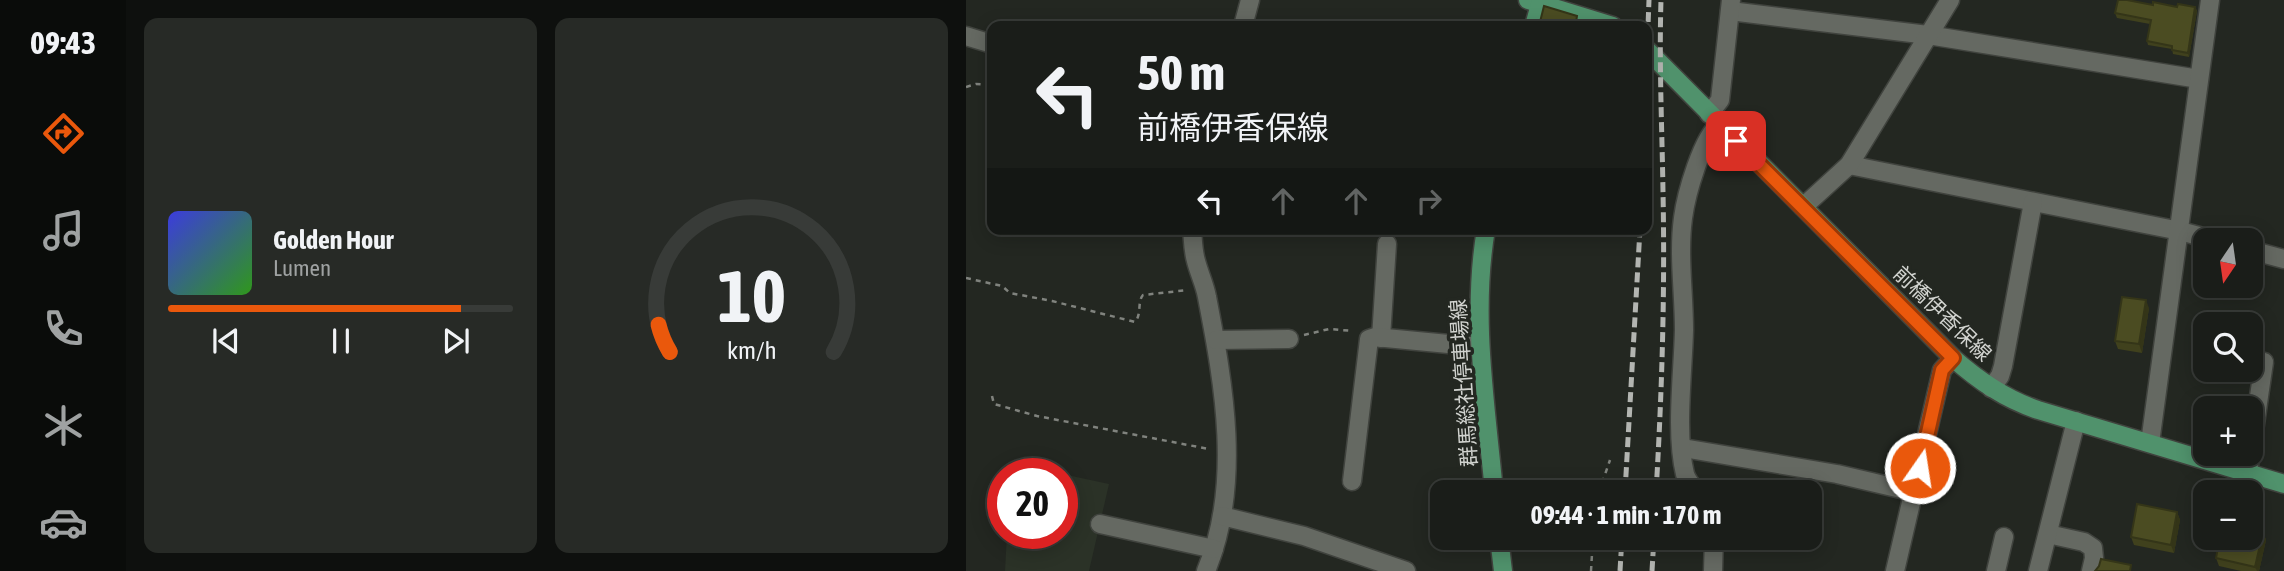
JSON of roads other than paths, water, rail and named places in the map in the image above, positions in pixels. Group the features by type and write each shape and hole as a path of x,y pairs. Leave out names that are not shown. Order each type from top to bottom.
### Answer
{"main road":[{"path":"1534,21 1536,1 1598,21"},
{"name":"前橋伊香保線","path":"1652,55 1953,358 1991,388 2022,404 2284,484"},
{"name":"群馬総社停車場線","path":"1485,235 1479,286 1480,347 1493,480"},
{"path":"1501,550 1503,571"}],"street":[{"path":"1244,21 1250,0"},
{"path":"1803,208 1849,165 1950,0"},
{"path":"2150,443 2210,0"},
{"path":"1689,480 1686,475 1681,428 1684,326 1680,267 1684,216 1695,172 1711,133 1720,100 1730,6 1928,34 2199,79"},
{"path":"966,36 987,42"},
{"path":"1849,165 2193,234"},
{"path":"1991,388 2000,376 2003,366 2033,202"},
{"path":"1193,235 1196,261 1216,340 1227,452 1222,516 1206,571"},
{"path":"1352,481 1367,345 1376,337 1387,244"},
{"path":"2263,253 2284,259"},
{"path":"1376,337 1480,347"},
{"path":"1216,340 1289,339"},
{"path":"1895,571 1942,370 1953,358"},
{"path":"2248,472 2264,362"},
{"path":"2038,571 2076,421"},
{"path":"1683,448 1837,474 1914,492"},
{"path":"1222,516 1304,536 1406,571"},
{"path":"1100,524 1214,549"},
{"path":"2048,534 2084,542 2093,548 2091,571"},
{"path":"1996,571 2004,537"},
{"path":"1713,571 1714,550"}],"railway":[{"path":"1648,21 1649,0"},
{"path":"1657,480 1664,230 1661,0"},
{"path":"1626,480 1640,235"},
{"path":"1620,571 1621,550"},
{"path":"1652,571 1653,550"}]}
